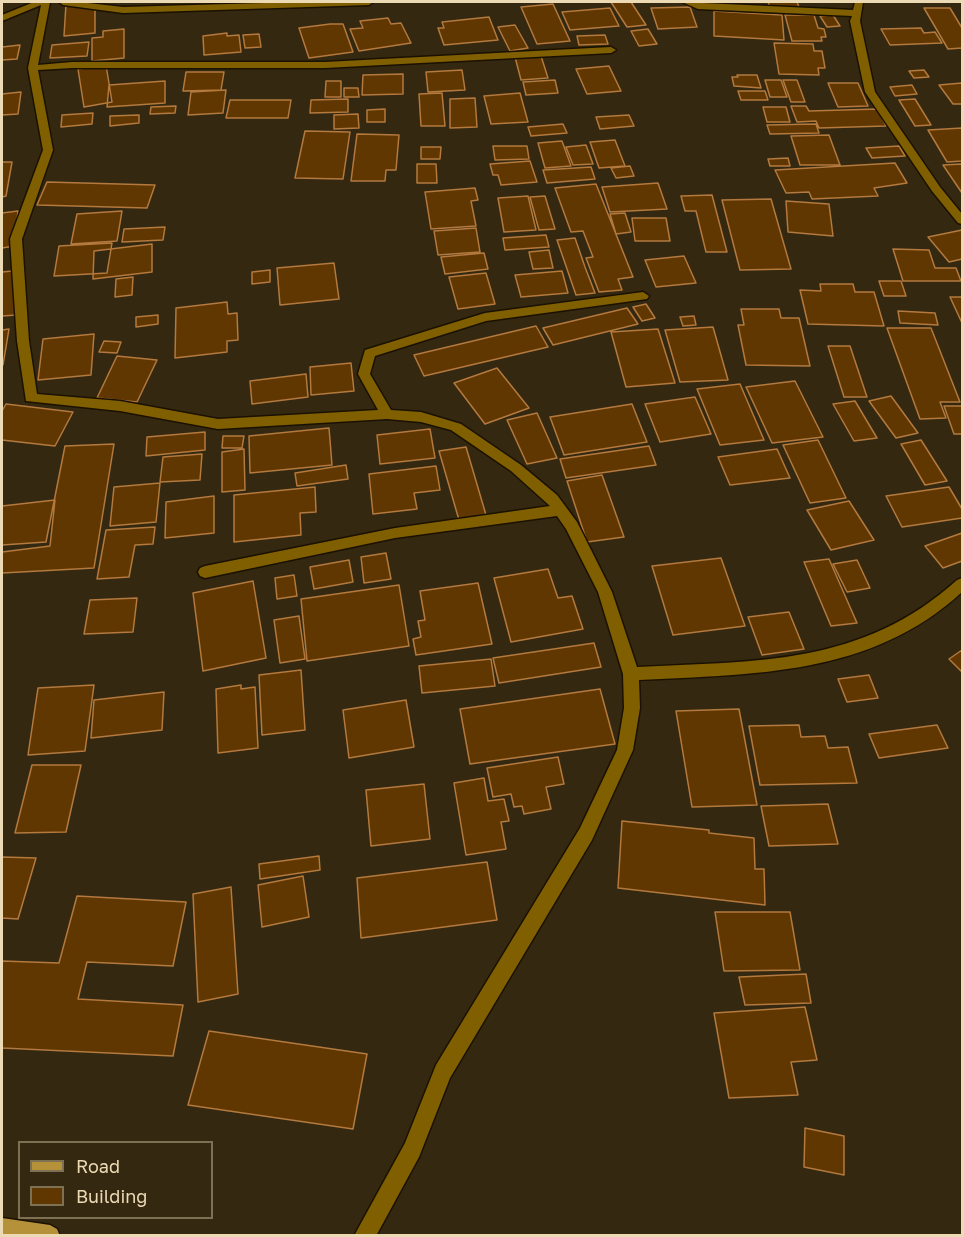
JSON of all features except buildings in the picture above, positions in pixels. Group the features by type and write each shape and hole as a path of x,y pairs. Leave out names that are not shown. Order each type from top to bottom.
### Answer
{"main road":[{"path":"2,1228 50,1236"}],"street":[{"path":"2,18 41,2"},
{"path":"46,2 33,68 48,150 16,239 23,341 31,398 120,406 218,424 387,414 421,417 456,427 516,468 552,499 572,526 605,592 631,674 632,708 625,750 586,834 443,1072 412,1150 364,1236"},
{"path":"63,2 123,10 369,2"},
{"path":"686,2 698,6 855,14"},
{"path":"859,2 855,14 870,92 936,189 963,221"},
{"path":"33,68 72,65 325,65 611,50"},
{"path":"387,414 364,374 369,353 485,317 643,296"},
{"path":"205,572 395,532 560,510"},
{"path":"631,674 793,664 836,655 875,641 923,617 963,584"}]}
